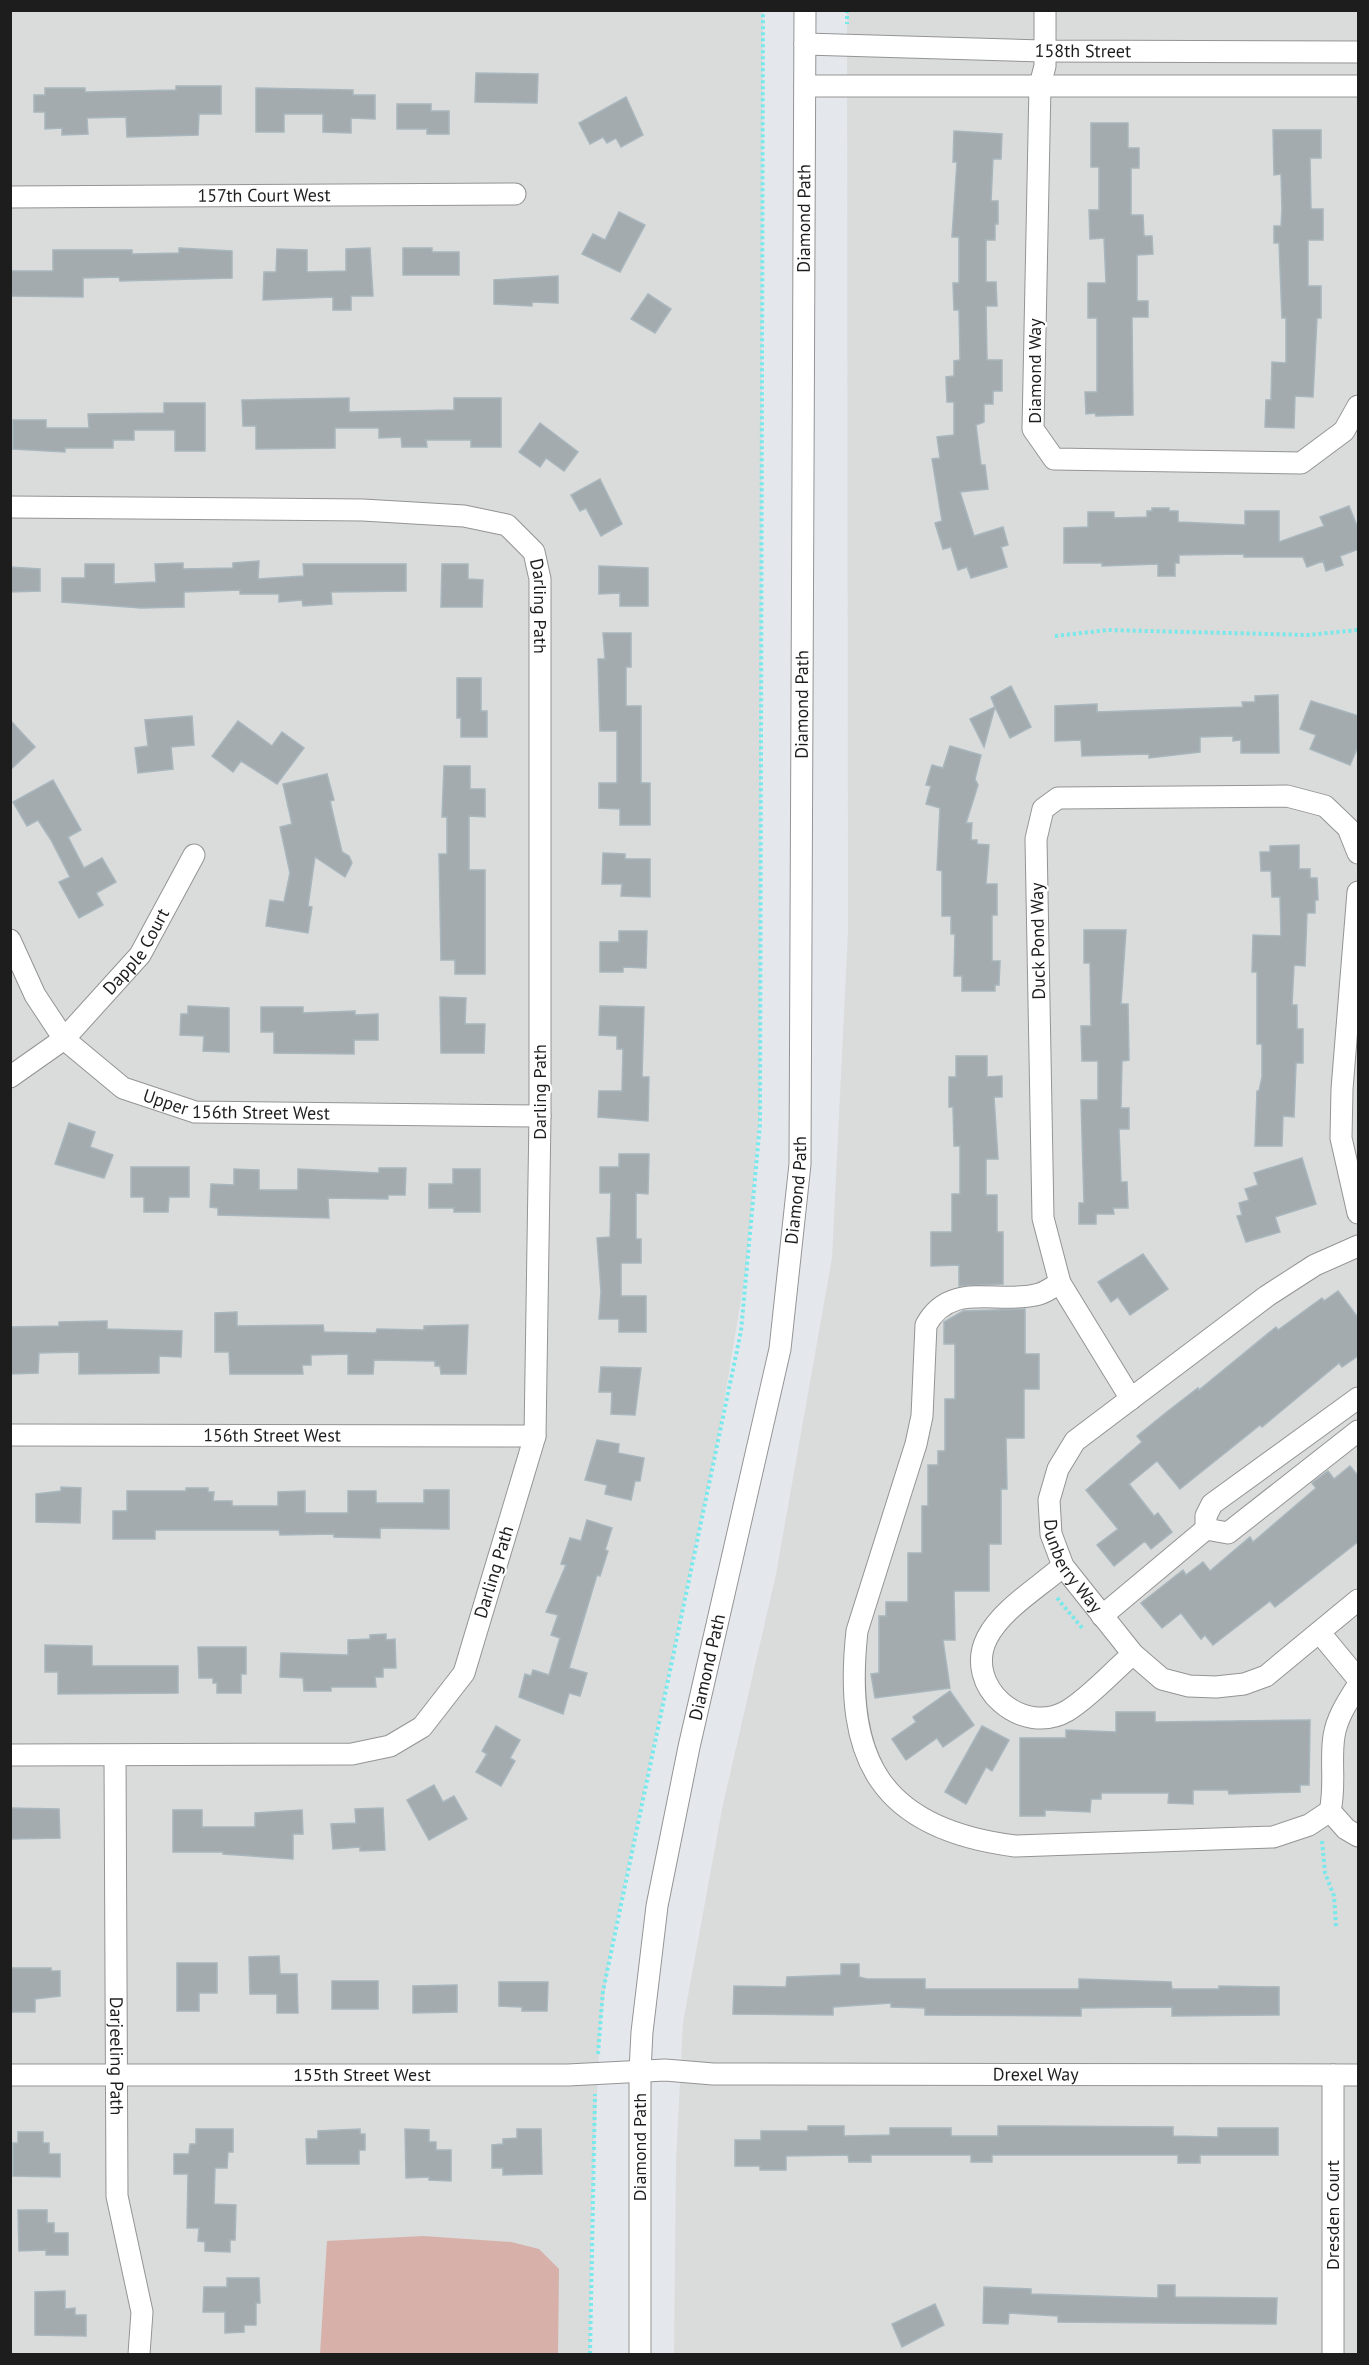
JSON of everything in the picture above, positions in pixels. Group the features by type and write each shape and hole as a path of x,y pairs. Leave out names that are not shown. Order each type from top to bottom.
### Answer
{"street":[{"name":"Diamond Path","path":"640,2355 640,2071 642,2032 657,1906 689,1747 780,1349 800,1164 805,10"},
{"path":"1040,85 1045,66 1045,10"},
{"name":"158th Street","path":"805,44 1044,51 1359,52"},
{"name":"Diamond Way","path":"1040,85 1033,429 1054,459 1301,463 1344,431 1359,406"},
{"name":"158th Street","path":"805,86 1359,86"},
{"name":"157th Court West","path":"10,197 515,194"},
{"name":"Darling Path","path":"10,507 111,510 363,510 464,516 507,525 534,552 540,579 540,1116 535,1436 464,1673 422,1727 390,1746 352,1754 10,1755"},
{"name":"Duck Pond Way","path":"1131,1399 1060,1282 1042,1218 1036,839 1042,809 1058,798 1287,796 1325,806 1348,828 1359,853"},
{"name":"Dapple Court","path":"10,1077 63,1039 140,955 194,855"},
{"path":"1359,892 1353,1042 1341,1138 1359,1213"},
{"name":"Upper 156th Street West","path":"10,940 34,995 63,1039 123,1088 195,1112 540,1116"},
{"name":"Dunberry Way","path":"1359,1246 1315,1265 1267,1296 1075,1441 1058,1469 1049,1500 1051,1534 1063,1566 1133,1654 1162,1679 1189,1686 1244,1684 1266,1676 1359,1600"},
{"path":"1060,1282 1037,1295 960,1298 944,1303 933,1313 927,1325 922,1416 918,1434 856,1631 854,1694 858,1736 876,1777 901,1804 929,1823 986,1842 1015,1846 1273,1837 1325,1815 1335,1790 1334,1738 1337,1725 1359,1685"},
{"path":"1206,1529 1206,1516 1212,1504 1359,1398"},
{"path":"1206,1529 1228,1533 1359,1431"},
{"name":"156th Street West","path":"10,1436 535,1436"},
{"path":"1102,1616 1206,1529"},
{"path":"1063,1566 998,1622 986,1641 982,1667 989,1689 1001,1705 1019,1714 1041,1718 1066,1711 1133,1654"},
{"path":"1320,1633 1359,1679"},
{"name":"Darjeeling Path","path":"115,1756 117,2196 142,2312 139,2355"},
{"path":"1325,1815 1359,1836"},
{"name":"155th Street West","path":"10,2075 596,2073 665,2070 713,2074"},
{"name":"Drexel Way","path":"713,2074 1359,2075"},
{"name":"Dresden Court","path":"1333,2074 1333,2355"}],"path":[{"path":"590,2355 592,2130 603,1990 741,1330 760,1124 763,10"},
{"path":"848,10 848,24"},
{"path":"1055,636 1108,630 1308,634 1359,630"},
{"path":"1044,1582 1088,1634"},
{"path":"1325,1815 1324,1873 1334,1896 1336,1927"}],"shaded area":[{"path":"11,11 763,11 760,1110 746,1270 718,1438 610,1952 600,2028 591,2226 590,2354 11,2354"},
{"path":"847,11 1358,11 1358,2354 674,2354 676,2161 683,2023 722,1809 776,1574 832,1258 848,932"},
{"path":"423,2236 511,2242 539,2249 559,2269 558,2354 320,2354 327,2241"}],"building":[{"path":"476,73 538,74 537,103 475,102"},
{"path":"176,86 221,86 221,114 199,114 198,135 127,137 126,117 87,118 88,134 62,135 62,128 45,129 45,112 34,112 34,95 45,95 45,88 85,88 85,92 176,90"},
{"path":"256,88 353,90 353,95 375,95 375,119 351,118 351,133 323,132 323,114 284,114 284,132 256,132"},
{"path":"626,97 643,135 621,147 616,138 607,143 603,137 590,144 579,123"},
{"path":"397,104 431,104 431,111 449,111 449,134 427,134 427,129 397,129"},
{"path":"1091,123 1128,123 1128,148 1139,148 1139,168 1131,168 1131,215 1143,215 1144,236 1152,236 1153,254 1137,255 1137,301 1148,301 1148,317 1132,317 1133,415 1086,414 1085,392 1097,392 1097,318 1088,318 1088,283 1106,283 1104,238 1090,239 1089,210 1099,210 1099,167 1091,167"},
{"path":"1273,130 1321,130 1321,158 1310,158 1311,209 1323,209 1323,240 1308,240 1308,286 1321,286 1321,318 1317,318 1313,397 1295,396 1294,428 1265,427 1266,400 1271,400 1272,362 1286,363 1286,318 1282,318 1279,243 1274,243 1274,226 1281,226 1281,174 1274,175"},
{"path":"954,131 1002,134 1001,159 993,159 991,201 998,201 998,224 995,224 995,240 986,240 986,282 996,282 997,306 986,306 987,360 1002,360 1002,391 993,391 993,404 984,404 984,422 976,425 981,465 985,465 988,489 960,492 974,536 1003,527 1008,545 1001,547 1007,567 971,578 967,567 958,570 951,547 943,549 935,523 942,521 932,459 940,458 937,437 954,435 954,402 947,402 946,377 954,376 954,361 960,360 959,310 954,310 953,283 959,283 959,237 952,237 957,162 953,162"},
{"path":"619,212 645,225 620,272 582,254 593,234 605,240"},
{"path":"179,248 232,251 232,278 120,281 119,277 83,278 83,297 10,296 10,271 53,271 53,250 132,250 132,254 179,253"},
{"path":"370,248 373,296 351,296 351,310 333,310 333,297 263,300 264,272 276,272 277,249 307,250 307,272 346,271 346,249"},
{"path":"403,248 432,248 432,252 459,252 459,275 403,275"},
{"path":"558,276 558,303 532,302 532,306 494,304 494,280"},
{"path":"648,294 671,309 655,333 631,319"},
{"path":"349,398 349,412 454,410 454,398 501,398 501,447 471,447 471,440 426,440 427,447 402,447 401,437 379,438 379,428 335,428 335,448 256,449 256,426 243,426 242,400"},
{"path":"164,403 205,403 205,451 175,451 175,430 134,430 134,440 113,440 113,448 65,448 65,452 13,449 13,420 46,420 46,428 89,428 88,414 164,413"},
{"path":"540,423 578,452 564,471 546,458 540,467 519,452"},
{"path":"600,479 622,524 601,536 586,508 580,511 571,495"},
{"path":"1349,506 1359,531 1359,549 1340,556 1343,565 1326,571 1323,561 1307,567 1303,557 1244,557 1244,554 1179,555 1179,563 1175,563 1175,576 1158,576 1158,564 1102,566 1102,563 1064,563 1064,528 1088,527 1088,512 1114,512 1114,518 1147,517 1147,511 1152,511 1152,508 1169,508 1169,511 1178,511 1178,522 1245,525 1245,511 1279,511 1279,542 1324,526 1320,517"},
{"path":"259,561 258,579 304,576 303,564 406,564 406,591 331,592 332,604 303,606 302,600 279,602 279,594 240,594 240,590 184,592 184,607 141,608 62,602 62,578 85,578 85,564 114,564 114,584 156,582 155,564 183,563 183,569 233,568 233,563"},
{"path":"442,564 468,564 468,579 483,580 482,607 441,607"},
{"path":"599,566 648,568 648,606 620,606 620,593 599,594"},
{"path":"10,567 40,569 40,591 10,592"},
{"path":"603,633 631,633 631,667 626,667 626,706 641,706 641,783 650,783 650,825 620,825 620,809 599,808 599,783 617,783 617,731 600,731 598,659 605,659"},
{"path":"457,678 481,678 481,711 487,711 487,737 461,737 461,718 457,718"},
{"path":"1011,686 1031,727 1010,738 991,697"},
{"path":"1278,695 1279,753 1241,753 1241,740 1233,741 1233,736 1200,737 1200,752 1149,758 1149,754 1082,756 1081,740 1055,741 1055,706 1097,704 1097,712 1243,707 1242,702 1255,702 1255,696"},
{"path":"1311,701 1359,716 1359,744 1350,765 1310,749 1316,735 1300,729"},
{"path":"995,707 984,747 970,719"},
{"path":"192,716 194,745 171,747 173,769 138,773 135,748 148,746 145,720"},
{"path":"10,720 35,747 10,770"},
{"path":"238,721 272,746 282,732 304,748 277,784 241,761 233,772 212,756"},
{"path":"950,746 981,755 975,779 978,785 966,823 972,823 971,840 977,840 977,844 989,845 986,884 997,884 997,915 992,915 992,961 1000,961 999,985 995,985 995,991 962,991 962,976 954,976 955,934 951,934 951,916 942,916 942,871 937,870 940,808 926,804 931,786 926,785 932,765 943,768"},
{"path":"444,766 470,766 470,789 485,789 485,817 469,816 469,870 485,870 485,974 455,974 455,960 441,960 439,854 447,854 447,817 442,817"},
{"path":"327,774 334,800 330,801 342,852 349,856 352,863 345,877 315,857 308,906 312,907 308,933 266,926 270,900 284,902 290,873 280,827 292,824 283,784"},
{"path":"53,780 81,830 68,837 84,868 102,858 116,882 96,893 103,905 79,918 59,882 70,877 51,840 38,820 27,826 13,802"},
{"path":"1299,845 1299,869 1310,869 1310,878 1317,878 1318,900 1315,900 1315,913 1307,913 1305,966 1294,965 1292,1005 1297,1005 1297,1029 1303,1029 1303,1063 1296,1063 1294,1117 1283,1116 1282,1146 1255,1146 1257,1091 1259,1091 1262,1077 1262,1044 1257,1044 1257,972 1252,972 1253,935 1281,936 1280,897 1272,897 1271,871 1261,871 1260,852 1270,852 1270,846"},
{"path":"603,853 625,854 625,859 650,859 650,897 621,896 622,884 602,884"},
{"path":"1084,930 1126,930 1121,1004 1128,1004 1129,1060 1122,1061 1121,1108 1129,1108 1129,1129 1119,1129 1121,1182 1127,1182 1128,1208 1113,1208 1114,1214 1096,1214 1096,1224 1079,1224 1079,1203 1084,1203 1081,1100 1098,1100 1098,1061 1082,1061 1081,1026 1091,1026 1090,963 1084,963"},
{"path":"619,931 647,931 646,968 623,967 623,972 600,972 600,942 619,942"},
{"path":"440,997 466,998 465,1024 485,1024 484,1053 441,1053"},
{"path":"188,1006 229,1008 229,1052 203,1051 204,1036 180,1035 181,1014 188,1014"},
{"path":"600,1006 644,1007 642,1077 649,1077 648,1121 598,1117 599,1091 622,1091 623,1049 617,1049 617,1036 599,1035"},
{"path":"261,1007 303,1007 303,1013 355,1011 355,1015 378,1014 378,1040 354,1040 354,1054 274,1053 274,1032 261,1032"},
{"path":"956,1056 987,1056 987,1077 1002,1076 1002,1097 994,1097 998,1159 986,1159 986,1195 997,1195 997,1232 1003,1232 1003,1284 959,1286 959,1265 931,1266 931,1232 952,1232 952,1194 960,1194 960,1146 954,1146 953,1107 949,1107 949,1077 956,1077"},
{"path":"69,1123 95,1132 90,1147 113,1155 104,1178 55,1164"},
{"path":"619,1154 649,1154 648,1194 636,1193 636,1239 641,1239 641,1263 621,1263 621,1296 646,1296 646,1332 619,1332 619,1319 599,1319 601,1292 597,1238 610,1237 611,1193 600,1193 600,1167 619,1167"},
{"path":"1302,1158 1316,1204 1275,1217 1280,1232 1246,1242 1237,1216 1242,1215 1239,1203 1249,1200 1245,1189 1258,1185 1254,1173"},
{"path":"131,1167 189,1167 189,1197 169,1197 168,1212 144,1212 144,1197 131,1197"},
{"path":"379,1168 406,1168 405,1195 388,1195 388,1199 328,1198 329,1218 218,1215 218,1208 210,1207 211,1184 234,1185 234,1169 259,1170 259,1190 298,1190 298,1169 379,1173"},
{"path":"453,1169 480,1169 480,1212 454,1212 454,1208 429,1208 429,1184 453,1184"},
{"path":"1143,1254 1168,1289 1130,1315 1118,1297 1111,1302 1098,1282"},
{"path":"1338,1291 1359,1319 1359,1355 1342,1367 1339,1363 1262,1427 1260,1425 1180,1489 1157,1461 1129,1484 1154,1516 1158,1513 1172,1532 1151,1549 1145,1541 1114,1566 1097,1545 1118,1529 1086,1490 1142,1442 1137,1436 1168,1411 1198,1388 1199,1390 1276,1327 1278,1330 1322,1298 1324,1301"},
{"path":"1025,1309 1025,1354 1039,1354 1039,1389 1024,1389 1024,1438 1006,1438 1007,1489 1001,1489 1001,1544 989,1544 989,1591 954,1591 955,1640 943,1640 950,1688 875,1698 871,1674 879,1673 879,1616 886,1616 886,1602 908,1602 908,1553 922,1553 922,1506 928,1506 928,1465 938,1465 938,1451 945,1451 945,1399 955,1399 955,1344 944,1344 944,1322 963,1311"},
{"path":"237,1312 237,1326 323,1325 324,1332 376,1333 377,1329 424,1330 424,1326 468,1325 466,1374 441,1374 440,1366 435,1366 435,1361 374,1360 373,1374 348,1374 348,1354 311,1355 311,1365 302,1365 303,1374 230,1374 229,1352 215,1352 215,1313"},
{"path":"107,1321 107,1329 182,1331 181,1357 159,1356 159,1373 79,1374 79,1352 39,1353 38,1373 10,1374 10,1327 59,1326 59,1322"},
{"path":"601,1367 641,1368 635,1415 611,1414 612,1392 599,1392"},
{"path":"597,1440 619,1444 618,1453 644,1458 640,1481 635,1481 631,1500 605,1494 607,1485 585,1480"},
{"path":"1350,1466 1359,1477 1359,1541 1275,1607 1270,1601 1213,1645 1205,1635 1201,1639 1181,1613 1162,1628 1141,1603 1183,1570 1186,1575 1203,1562 1210,1571 1250,1537 1253,1542 1316,1488 1312,1483 1328,1471 1334,1479"},
{"path":"61,1487 81,1488 80,1523 36,1522 36,1494 61,1491"},
{"path":"186,1488 208,1488 208,1492 214,1492 213,1501 232,1501 232,1506 278,1506 278,1492 305,1491 305,1513 348,1513 348,1491 376,1491 376,1503 424,1503 424,1490 449,1490 449,1529 380,1528 380,1538 334,1537 334,1534 280,1535 279,1530 155,1530 155,1539 113,1539 113,1511 127,1511 127,1491 186,1491"},
{"path":"587,1520 612,1528 605,1550 608,1551 600,1576 597,1575 569,1668 587,1673 580,1696 569,1693 563,1714 519,1697 525,1674 531,1676 533,1670 549,1675 560,1638 551,1635 558,1615 546,1612 566,1565 561,1564 570,1538 581,1541"},
{"path":"386,1634 386,1640 395,1639 396,1668 383,1668 383,1677 375,1677 376,1687 331,1687 331,1691 304,1691 303,1678 280,1677 281,1653 348,1655 348,1640 370,1639 370,1635"},
{"path":"45,1645 92,1646 92,1666 178,1666 178,1693 58,1694 58,1672 45,1672"},
{"path":"198,1647 246,1647 246,1674 241,1674 241,1693 217,1693 217,1683 213,1683 213,1678 199,1678"},
{"path":"950,1691 974,1725 943,1747 937,1738 906,1760 892,1739 916,1722 913,1717"},
{"path":"1116,1712 1155,1712 1155,1722 1310,1720 1309,1785 1300,1785 1300,1792 1229,1794 1228,1790 1193,1790 1193,1804 1168,1803 1169,1793 1101,1793 1101,1799 1091,1799 1090,1812 1045,1810 1045,1816 1020,1816 1020,1738 1066,1738 1066,1730 1116,1732"},
{"path":"496,1726 520,1740 510,1758 515,1761 501,1786 476,1772 487,1754 482,1751"},
{"path":"982,1726 1009,1740 992,1771 986,1767 966,1804 945,1792"},
{"path":"434,1785 443,1802 454,1796 467,1819 429,1840 407,1800"},
{"path":"10,1808 59,1809 60,1838 10,1839"},
{"path":"383,1808 385,1850 360,1851 360,1847 333,1849 331,1824 356,1823 355,1809"},
{"path":"173,1810 202,1810 202,1827 255,1827 255,1813 302,1810 303,1834 293,1834 293,1859 223,1854 223,1852 173,1852"},
{"path":"279,1956 280,1974 297,1974 298,2013 277,2013 277,1994 250,1994 249,1957"},
{"path":"177,1963 217,1963 217,1993 199,1993 199,2011 177,2011"},
{"path":"841,1964 859,1964 859,1977 867,1979 925,1979 925,1989 1079,1989 1079,1979 1171,1982 1172,1989 1219,1989 1219,1986 1279,1987 1279,2015 1172,2016 1172,2007 1081,2008 1081,2016 925,2015 925,2008 891,2007 891,2003 833,2007 833,2015 733,2014 734,1986 786,1987 787,1977 841,1975"},
{"path":"10,1968 51,1968 51,1971 60,1971 60,1996 35,1999 35,2012 10,2012"},
{"path":"332,1981 378,1981 378,2009 332,2009"},
{"path":"499,1982 548,1982 547,2011 522,2011 522,2007 499,2006"},
{"path":"457,1985 457,2012 413,2013 413,1986"},
{"path":"808,2126 844,2126 844,2136 890,2135 890,2128 951,2128 951,2136 998,2136 998,2126 1033,2126 1173,2127 1173,2136 1218,2137 1218,2128 1278,2128 1278,2155 1200,2155 1200,2163 1178,2163 1178,2155 992,2155 992,2162 971,2162 971,2155 871,2155 871,2162 849,2162 848,2155 786,2156 786,2170 760,2170 760,2166 735,2166 735,2140 761,2140 761,2131 808,2131"},
{"path":"196,2129 233,2129 233,2152 228,2152 227,2168 215,2168 214,2204 236,2205 235,2240 230,2240 230,2252 205,2251 205,2242 198,2241 199,2228 187,2228 188,2174 174,2174 174,2154 189,2154 190,2144 196,2144"},
{"path":"360,2129 360,2134 365,2134 365,2150 359,2150 359,2164 307,2164 306,2139 318,2139 318,2131"},
{"path":"405,2129 429,2130 429,2142 436,2142 436,2150 451,2150 451,2181 429,2180 429,2177 406,2178"},
{"path":"517,2129 541,2129 542,2174 503,2175 503,2168 492,2168 492,2145 503,2144 503,2139 517,2138"},
{"path":"18,2132 43,2132 43,2143 49,2143 49,2154 60,2154 60,2177 13,2176 13,2143 18,2143"},
{"path":"18,2210 47,2210 47,2223 54,2223 54,2233 68,2233 68,2255 46,2255 46,2250 19,2251"},
{"path":"227,2278 259,2278 260,2303 256,2303 256,2325 244,2325 244,2332 225,2333 225,2312 203,2312 204,2287 227,2287"},
{"path":"1158,2285 1175,2285 1175,2297 1277,2298 1276,2324 1058,2322 1058,2316 1009,2313 1008,2324 983,2323 984,2287 1031,2289 1031,2294 1158,2298"},
{"path":"65,2291 65,2309 75,2308 75,2315 86,2315 86,2336 35,2335 35,2292"},
{"path":"935,2304 944,2325 902,2347 892,2324"}]}
